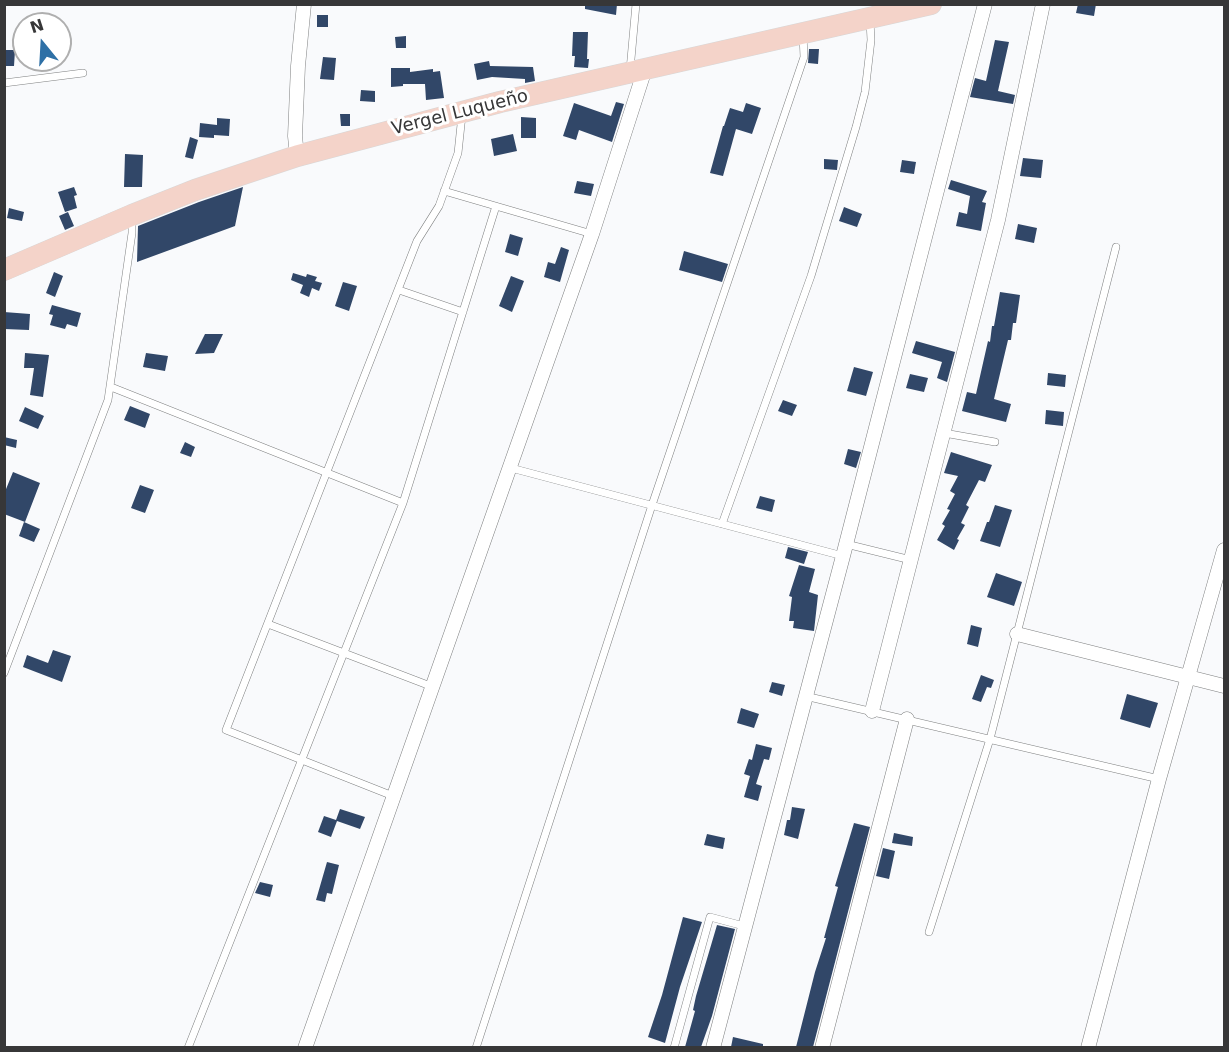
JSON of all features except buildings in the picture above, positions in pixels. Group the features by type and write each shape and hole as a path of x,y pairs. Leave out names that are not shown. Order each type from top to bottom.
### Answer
{"main road":[{"name":"Vergel Luqueño","path":"4,270 132,214 297,156 462,112 637,70 931,4"}],"street":[{"path":"297,156 295,136 297,90 304,4"},
{"path":"713,1047 845,550 985,4"},
{"path":"872,711 998,220 1043,4"},
{"path":"305,1047 592,234 637,70"},
{"path":"1088,1047 1159,779 1224,550"},
{"path":"1017,634 1224,686"},
{"path":"822,1047 907,719"}],"lane":[{"path":"636,4 637,70"},
{"path":"722,524 811,276 856,128 865,92 872,40 870,18"},
{"path":"476,1047 652,505 804,57 803,34"},
{"path":"4,83 83,73"},
{"path":"393,796 226,730 417,241 439,206 458,153 462,112"},
{"path":"444,191 592,234"},
{"path":"189,1047 403,503 496,207"},
{"path":"4,673 104,412 111,387 132,233 132,214"},
{"path":"929,932 990,739 1116,247"},
{"path":"399,290 463,312"},
{"path":"111,387 403,503"},
{"path":"944,433 994,442"},
{"path":"511,468 722,524 845,550 911,560"},
{"path":"268,624 433,687"},
{"path":"805,696 1159,779"},
{"path":"674,1047 710,917 744,926"}]}
